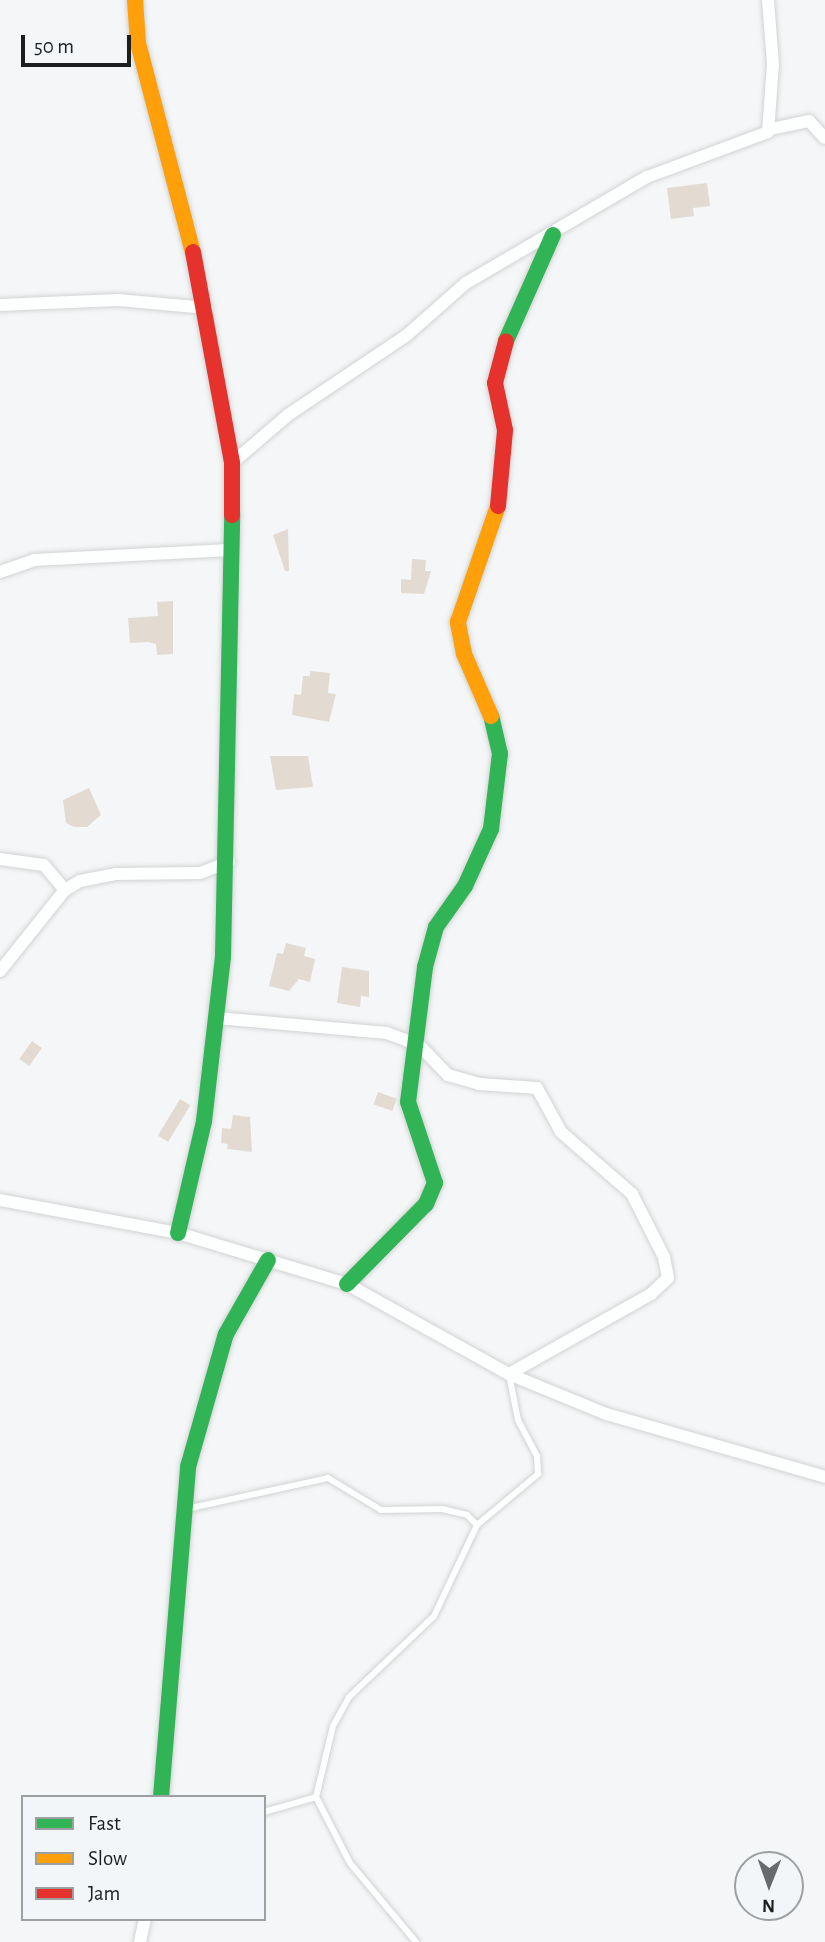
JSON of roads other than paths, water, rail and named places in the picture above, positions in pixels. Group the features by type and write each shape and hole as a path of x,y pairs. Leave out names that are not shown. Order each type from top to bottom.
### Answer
{"street":[{"path":"135,0 138,43 207,308 232,463 229,862 217,1018 204,1121 178,1233"},
{"path":"768,0 771,129"},
{"path":"232,463 288,415 407,335 466,283 553,235 647,177 771,129 808,121 825,138"},
{"path":"347,1284 426,1203 435,1183 408,1102 419,1045 429,945 475,868 496,807 497,729 464,654 458,622 501,498 505,430 495,383 499,354 518,323 553,235"},
{"path":"0,305 130,300 207,308"},
{"path":"0,572 34,560 230,550"},
{"path":"0,859 44,865 65,890"},
{"path":"0,971 65,890 94,877 200,873 229,862"},
{"path":"217,1018 370,1029 419,1045 448,1075 544,1092 561,1132 632,1194 667,1267 668,1278 651,1294 509,1374"},
{"path":"0,1200 178,1233 347,1284 509,1374 665,1435 748,1451 825,1477"},
{"path":"161,1795 182,1511 197,1430 226,1334 268,1260"},
{"path":"140,1942 145,1921"}],"lane":[{"path":"416,1942 350,1863 316,1797 330,1735 349,1697 434,1616 477,1525 538,1474 537,1456 518,1420 509,1374"},
{"path":"182,1511 328,1478 382,1510 442,1509 467,1515 477,1525"},
{"path":"266,1811 316,1797"}]}
